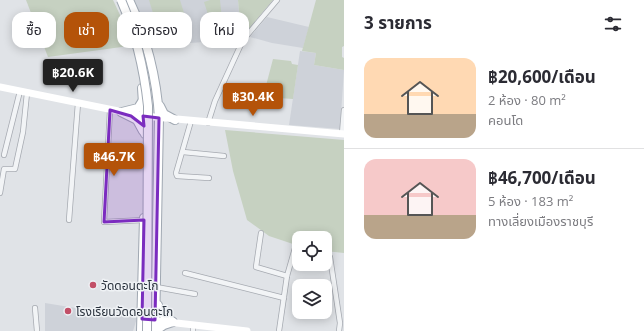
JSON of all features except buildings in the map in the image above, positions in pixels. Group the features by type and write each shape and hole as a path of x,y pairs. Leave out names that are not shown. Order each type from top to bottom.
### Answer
{"main road":[{"path":"117,0 132,39 140,69 143,99 145,136 141,331"},
{"path":"120,0 134,34 140,55 148,106 147,331"},
{"path":"126,0 139,34 153,102 152,331"},
{"path":"129,0 145,40 158,103 159,133 156,331"},
{"path":"121,112 138,108 143,99"},
{"path":"158,103 164,114 175,120"},
{"path":"121,112 137,120 145,136"},
{"path":"159,133 162,127 175,120"},
{"path":"156,298 160,312 173,322"},
{"path":"156,331 164,325 173,322"}],"street":[{"path":"208,122 215,101 243,40 276,0"},
{"path":"0,87 143,116 343,134 344,110"},
{"path":"4,155 20,91"},
{"path":"0,193 4,169 15,169 23,132 27,93"},
{"path":"69,220 78,103"},
{"path":"110,110 104,222 144,220"},
{"path":"191,121 176,173 177,176 209,178"},
{"path":"183,152 224,156"},
{"path":"261,233 256,267 287,276"},
{"path":"279,331 287,276 292,258"},
{"path":"332,270 340,323 339,331"},
{"path":"185,273 284,298"},
{"path":"156,287 194,294"},
{"path":"35,308 37,331"},
{"path":"142,319 173,322 193,328 248,331"}],"highlighted area":[{"path":"110,110 131,116 144,126 143,116 159,118 155,320 142,319 144,220 104,222"}],"shaded area":[{"path":"133,0 238,0 239,12 200,12 200,42 192,43 192,12 137,12"},
{"path":"267,17 309,27 303,48 272,43 250,37"},
{"path":"300,51 316,53 314,65 344,70 340,129 289,125"},
{"name":"โรงเรียนวัดดอนตะโก","path":"45,303 137,318 133,331 45,331"}],"green space":[{"path":"26,0 113,0 119,12 117,12 117,48 48,57 45,48 56,48 56,12 31,12"},
{"path":"149,0 180,0 184,12 153,12"},
{"path":"210,0 220,0 221,12 207,12 204,2"},
{"path":"238,0 273,0 249,29 249,12 239,12"},
{"path":"316,0 344,0 344,46 342,47 342,57 344,58 344,70 314,65 316,53 302,51"},
{"path":"273,59 291,61 292,64 298,65 293,99 263,97"},
{"path":"225,130 344,140 344,253 332,252 332,231 292,231 292,244 269,236 247,220 233,171"}],"place":[{"name":"วัดดอนตะโก","path":"93,285"},
{"name":"โรงเรียนวัดดอนตะโก","path":"68,311"}]}
